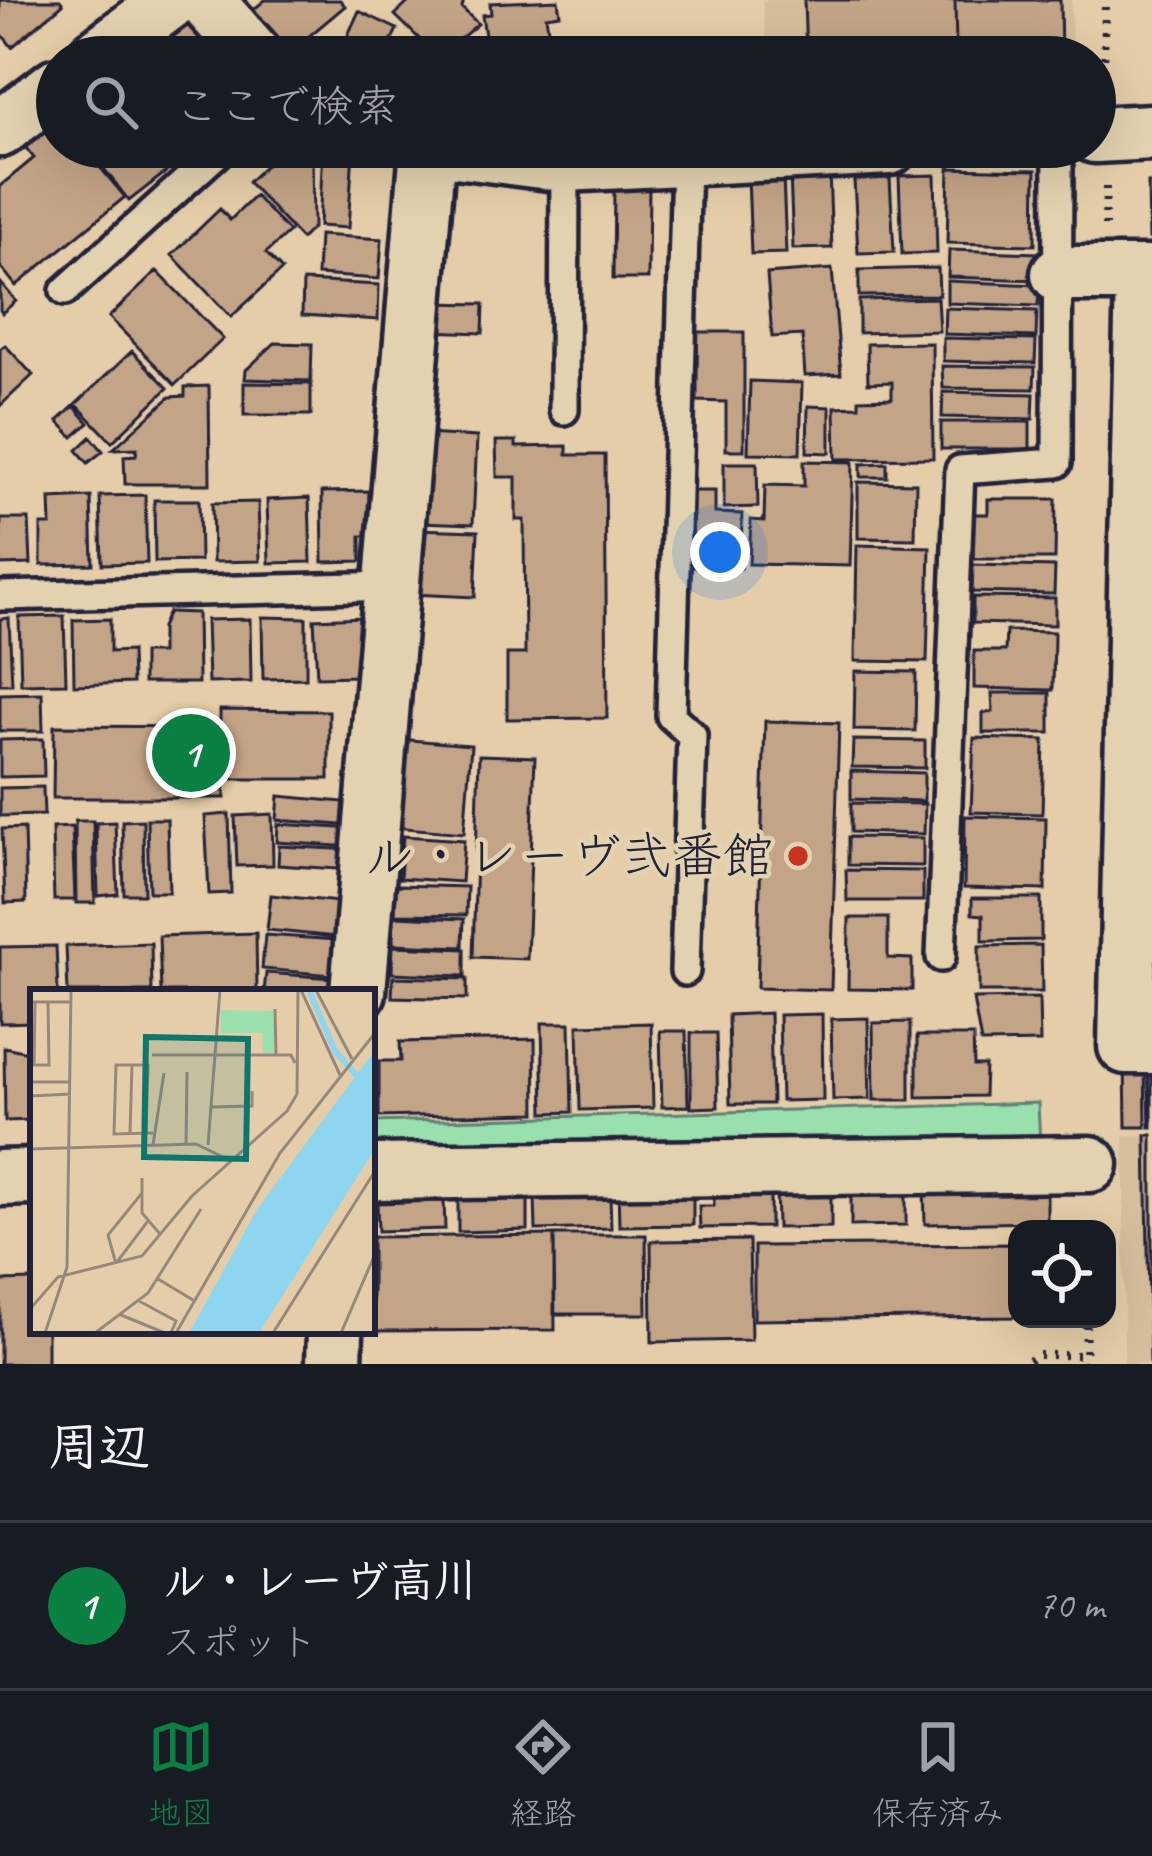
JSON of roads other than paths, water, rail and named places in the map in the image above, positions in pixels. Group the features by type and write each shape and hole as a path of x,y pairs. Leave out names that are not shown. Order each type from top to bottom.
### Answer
{"street":[{"path":"124,36 172,0"},
{"path":"205,0 237,36"},
{"path":"0,129 36,102"},
{"path":"1116,122 1152,133"},
{"path":"358,989 429,168"},
{"path":"1059,274 1147,274 1126,1046 1152,1046"},
{"path":"375,1172 1090,1164"},
{"path":"0,1178 30,1177"},
{"path":"334,1364 335,1334"}],"lane":[{"path":"65,291 201,168"},
{"path":"564,410 565,168"},
{"path":"685,970 692,735 671,716 686,168"},
{"path":"941,958 960,470 1057,463 1058,168"},
{"path":"0,596 394,586"}],"place":[{"name":"ル・レーヴ高川","path":"191,753"},
{"name":"ル・レーヴ弐番館","path":"798,856"}]}
